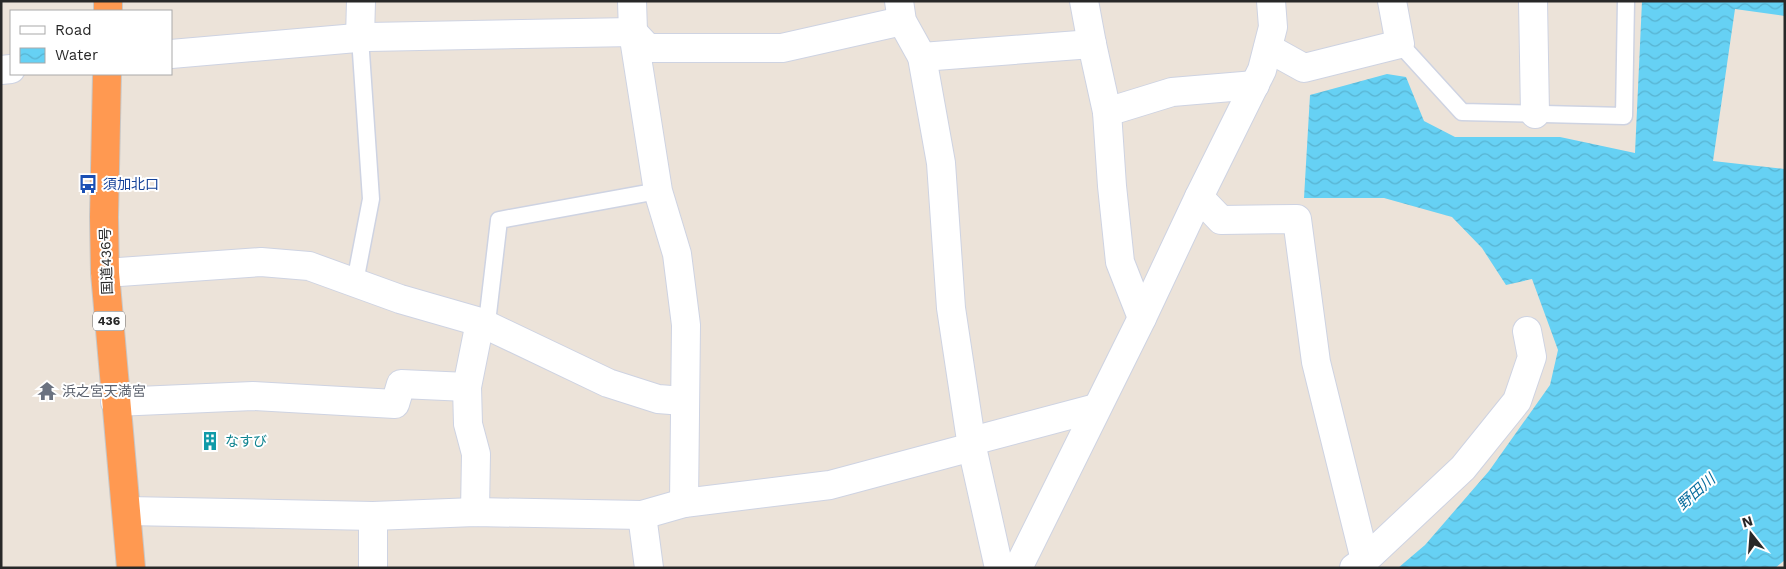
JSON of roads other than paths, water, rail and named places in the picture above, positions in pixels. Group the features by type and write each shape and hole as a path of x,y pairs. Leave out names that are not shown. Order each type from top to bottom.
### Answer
{"highway":[{"name":"国道436号","path":"106,75 105,274 115,402 127,511 130,568"}],"street":[{"path":"360,38 361,1"},
{"path":"632,1 633,32 658,191 677,254 686,325 684,503"},
{"path":"1084,1 1107,112 1120,262 1142,318"},
{"path":"1018,568 1262,70 1273,27 1271,1"},
{"path":"1268,48 1304,68 1400,44 1392,1"},
{"path":"1533,1 1536,114"},
{"path":"172,54 360,38 633,32 648,48 782,48 900,11 922,57 941,163 952,308 972,444 999,568"},
{"path":"922,57 1092,44"},
{"path":"1107,112 1172,92 1255,85"},
{"path":"1199,197 1221,220 1297,219 1316,362 1360,564"},
{"path":"105,274 261,262 310,266 400,299 480,322 608,383 658,399 684,401"},
{"path":"474,512 476,454 468,424 467,387 480,322"},
{"path":"1360,564 1463,468 1517,401 1532,357 1527,331"},
{"path":"115,402 253,396 395,404 401,384 467,387"},
{"path":"127,511 373,516 474,512 642,515 684,503 830,485 1096,408"},
{"path":"642,515 649,568"},
{"path":"373,516 373,568"}],"lane":[{"path":"1400,44 1462,112 1624,116 1626,1"},
{"path":"355,282 370,199 360,38"},
{"path":"480,322 488,314 499,220 658,191"}],"water":[{"name":"野田川","path":"1642,1 1785,1 1785,16 1735,9 1713,161 1785,169 1785,560 1775,568 1398,568 1425,545 1489,471 1550,385 1558,350 1532,279 1506,285 1482,248 1452,217 1384,198 1304,198 1310,95 1387,74 1406,77 1424,121 1455,137 1560,137 1635,153"}],"place":[{"name":"須加北口","path":"88,184"},
{"name":"浜之宮天満宮","path":"47,391"},
{"name":"なすび","path":"210,441"}]}
